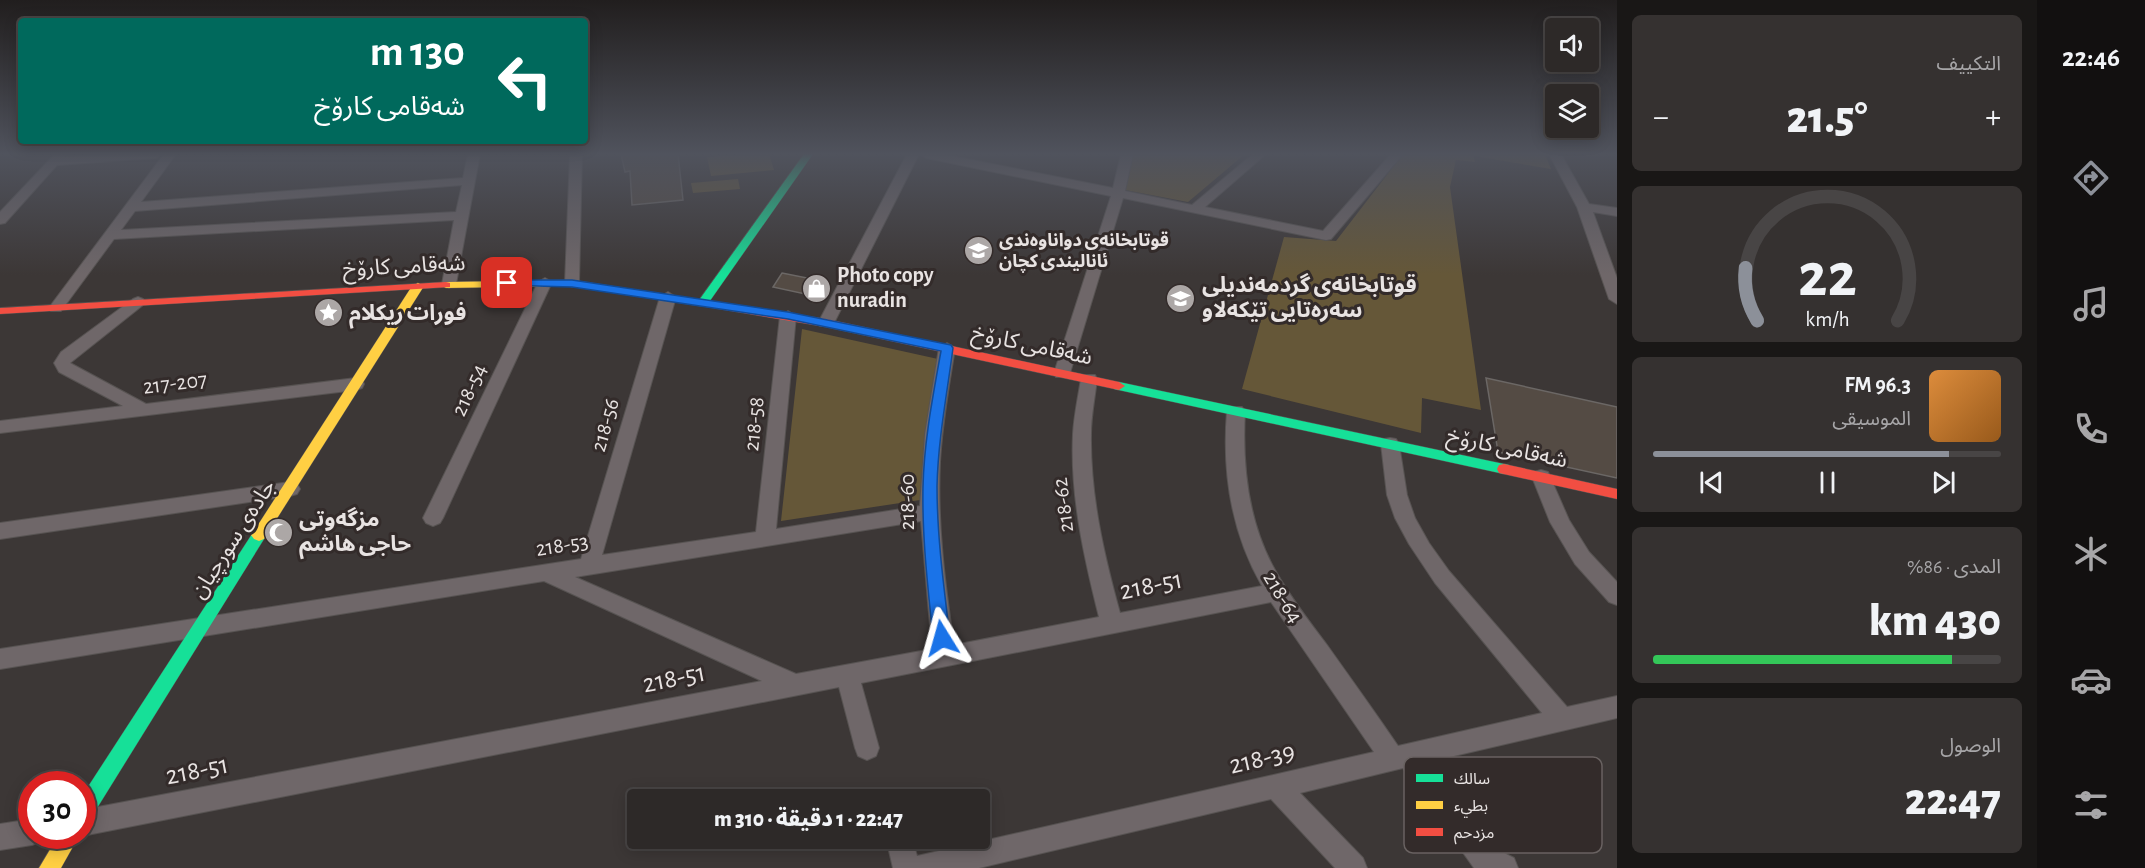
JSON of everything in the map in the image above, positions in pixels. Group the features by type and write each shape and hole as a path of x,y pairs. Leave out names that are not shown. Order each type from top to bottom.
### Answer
{"street":[{"path":"0,220 23,195"},
{"path":"56,308 139,195"},
{"path":"130,207 293,195"},
{"path":"449,284 466,195"},
{"path":"572,283 575,195"},
{"path":"703,303 779,195"},
{"path":"826,323 892,195"},
{"path":"1062,373 1118,195"},
{"path":"1121,195 1326,236 1362,195"},
{"path":"1195,209 1212,195"},
{"path":"1577,195 1611,267 1617,299"},
{"path":"1584,207 1617,212"},
{"path":"109,236 462,216"},
{"name":"218-54","path":"433,518 545,282"},
{"name":"شەقامی کارۆخ","path":"0,312 449,284 572,283 826,323 1617,494"},
{"name":"جادەی سورچیان","path":"96,792 418,286"},
{"name":"218-56","path":"589,566 668,297"},
{"path":"138,302 67,356 62,363 65,368 142,409"},
{"name":"218-58","path":"765,537 788,316"},
{"name":"218-60","path":"944,656 936,603 930,512 933,442 947,348"},
{"name":"218-62","path":"1089,379 1082,433 1085,499 1098,568 1112,623"},
{"name":"217-207","path":"0,427 356,384"},
{"name":"218-64","path":"1236,411 1233,440 1234,473 1242,509 1256,549 1276,592 1404,762"},
{"path":"1390,444 1398,496 1409,525 1426,556 1563,720"},
{"path":"1540,477 1560,522 1582,558 1617,596"},
{"path":"0,531 290,489"},
{"name":"218-53","path":"0,659 930,512"},
{"path":"544,572 795,685"},
{"name":"218-51","path":"96,820 1276,592"},
{"path":"847,674 867,748"},
{"name":"218-39","path":"921,868 1617,707"},
{"path":"1276,786 1353,868"},
{"path":"0,837 18,834"},
{"path":"49,868 61,849"},
{"path":"902,849 907,868"},
{"name":"218-64","path":"1480,853 1484,858 1504,868"}],"shaded area":[{"path":"1149,195 1197,195 1188,202"},
{"path":"1372,195 1451,195 1481,410 1422,398 1421,433 1242,389 1284,237 1336,241"},
{"path":"802,329 938,359 920,500 781,521"}],"building":[{"path":"631,195 682,195 683,200 632,205"},
{"path":"782,273 827,282 819,297 773,287"},
{"path":"1486,378 1617,407 1617,478 1498,452"}],"traffic: fast":[{"path":"703,303 779,195"},
{"path":"1119,386 1504,469"},
{"path":"96,792 259,535"}],"traffic: slow":[{"path":"446,285 572,283 700,303"},
{"path":"259,535 418,286"},
{"path":"49,868 61,849"}],"traffic: jam":[{"path":"0,311 446,285"},
{"path":"700,303 826,323 1119,386"},
{"path":"1504,469 1617,494"}],"place":[{"name":"قوتابخانەی دواناوەندی ئانالیندی كچان","path":"978,251"},
{"name":"Photo copy nuradin","path":"816,288"},
{"name":"قوتابخانەی گردمەندیلی سەرەتایی تێكەلاو","path":"1181,298"},
{"name":"فورات ريکلام","path":"328,313"},
{"name":"مزگەوتی حاجی هاشم","path":"278,532"}],"route":[{"path":"507,283 572,283 788,316 947,348 935,422 930,487 932,555 942,638"}]}
